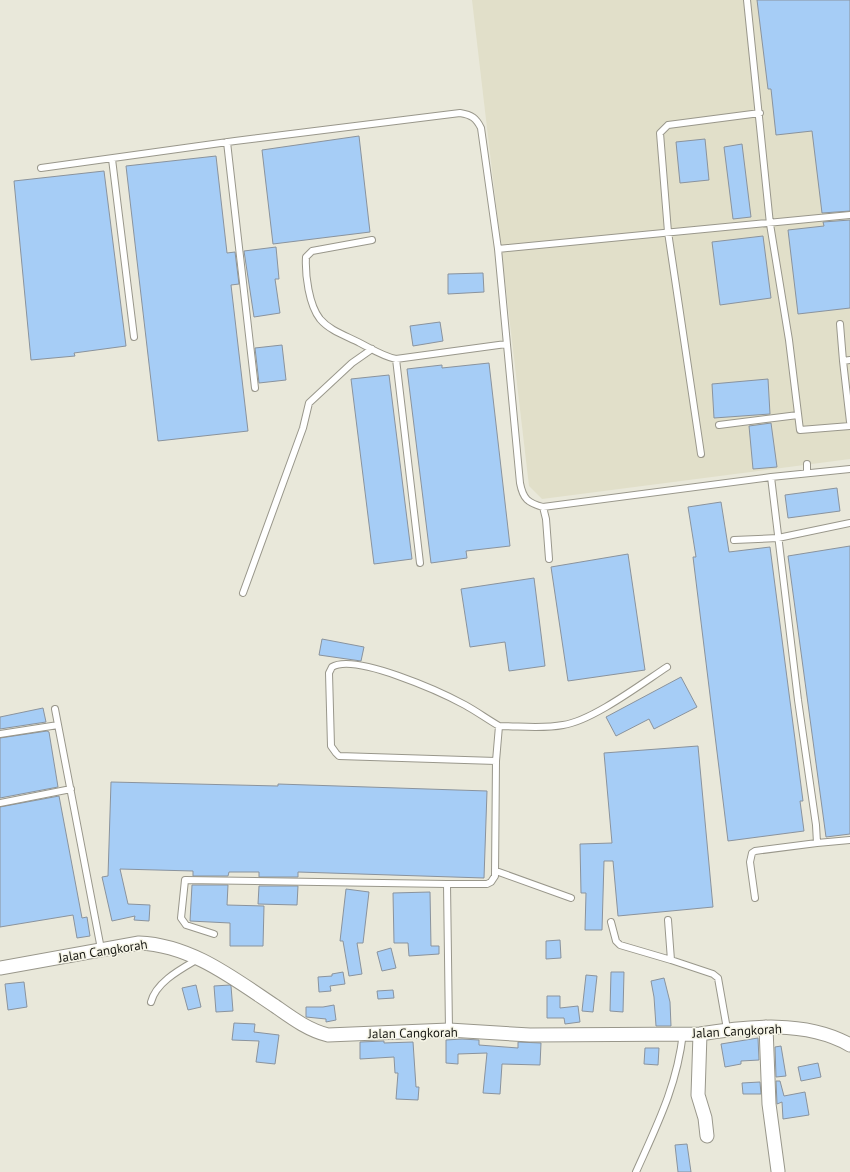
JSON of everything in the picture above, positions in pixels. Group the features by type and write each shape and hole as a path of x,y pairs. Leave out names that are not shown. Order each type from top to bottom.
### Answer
{"street":[{"name":"Jalan Cangkorah","path":"0,968 101,949 139,943 154,943 171,946 199,958 313,1031 328,1035 449,1030 530,1035 700,1034 727,1029 766,1027 812,1031 839,1039 850,1045"},
{"path":"766,1027 769,1104 778,1171"},
{"path":"700,1034 698,1095 705,1118 707,1136"}],"lane":[{"path":"747,0 760,113 770,224 789,340 801,432 850,426"},
{"path":"701,454 668,232 660,133 665,126 760,113"},
{"path":"41,168 227,142 470,114 477,120 481,128 498,249 506,344 522,493 525,500 543,507 771,477 850,469"},
{"path":"227,142 255,388"},
{"path":"112,159 134,337"},
{"path":"498,249 668,232 770,224 850,215"},
{"path":"372,240 352,242 312,251 306,257 305,266 310,299 320,319 339,333 384,357 396,358 506,344"},
{"path":"840,324 850,422"},
{"path":"243,593 303,428 309,403 352,362 372,350"},
{"path":"396,358 420,563"},
{"path":"843,361 850,360"},
{"path":"719,425 798,415"},
{"path":"807,464 808,473"},
{"path":"771,477 816,825 817,843"},
{"path":"543,507 546,519 549,559"},
{"path":"734,540 778,538 850,523"},
{"path":"496,761 339,756 332,746 329,673 332,667 342,664 373,668 411,680 464,705 499,726 549,727 575,722 633,690 667,667"},
{"path":"55,709 101,949"},
{"path":"0,734 58,724"},
{"path":"214,934 186,925 183,922 181,918 186,880 487,884 494,880 496,871 496,761 499,726"},
{"path":"0,803 71,789"},
{"path":"755,898 750,862 752,853 755,851 850,840"},
{"path":"496,871 571,898"},
{"path":"447,884 449,1030"},
{"path":"668,920 671,960"},
{"path":"612,922 616,941 620,945 713,974 718,978 727,1029"},
{"path":"151,1002 156,989 176,973 199,958"},
{"path":"636,1172 667,1103 681,1053 683,1033"}],"shaded area":[{"path":"472,0 850,0 850,459 542,499 529,486"}],"building":[{"path":"757,0 850,0 850,211 822,213 812,131 776,135 771,89 768,89"},
{"path":"359,136 370,232 273,244 262,150"},
{"path":"705,139 709,180 680,183 676,142"},
{"path":"742,144 751,217 733,219 724,147"},
{"path":"216,156 227,253 235,252 239,284 231,285 248,431 158,441 126,166"},
{"path":"104,171 126,346 74,353 75,356 31,360 14,181"},
{"path":"850,220 850,308 798,314 788,230 824,226 823,222"},
{"path":"763,236 771,298 720,305 712,242"},
{"path":"276,247 279,279 275,279 280,313 254,317 244,251"},
{"path":"483,273 484,292 448,294 448,274"},
{"path":"440,322 443,341 413,346 410,326"},
{"path":"282,345 286,380 259,383 255,348"},
{"path":"489,363 510,546 466,551 467,558 431,563 407,369 442,365 442,368"},
{"path":"389,375 412,559 374,564 351,379"},
{"path":"768,379 770,414 714,418 712,384"},
{"path":"771,423 777,467 753,469 749,426"},
{"path":"837,488 840,511 788,518 785,495"},
{"path":"721,502 729,552 770,547 803,801 800,801 804,831 728,841 693,557 696,557 688,507"},
{"path":"850,546 850,834 826,837 788,556"},
{"path":"628,554 645,670 568,681 551,567"},
{"path":"534,578 545,666 509,671 505,642 470,647 461,589"},
{"path":"322,639 364,647 361,661 319,655"},
{"path":"681,677 697,707 654,729 649,719 616,736 606,717"},
{"path":"43,708 46,722 0,729 0,717"},
{"path":"47,731 49,732 58,787 0,798 0,738"},
{"path":"698,746 713,907 618,916 613,861 604,861 602,930 585,930 586,893 581,893 580,844 612,843 604,753"},
{"path":"111,782 278,786 278,784 487,791 484,878 298,872 298,877 259,877 259,872 229,872 228,876 193,876 193,871 120,869 128,904 150,905 149,921 134,920 135,916 112,921 102,877 108,876"},
{"path":"59,796 82,918 87,917 90,936 77,938 73,915 0,927 0,807"},
{"path":"192,885 228,885 227,905 264,906 263,946 230,946 230,923 190,921"},
{"path":"259,886 298,886 297,905 258,904"},
{"path":"346,889 369,892 363,943 357,943 362,974 349,976 343,941 340,941"},
{"path":"430,892 431,946 439,946 439,954 409,956 408,943 394,943 393,893"},
{"path":"560,940 561,958 546,959 546,941"},
{"path":"391,948 396,968 382,971 377,952"},
{"path":"343,972 345,984 330,986 331,991 319,992 318,977 332,976 332,974"},
{"path":"611,972 624,972 623,1012 610,1011"},
{"path":"586,975 597,976 593,1012 582,1011"},
{"path":"664,978 670,1002 671,1026 656,1026 654,997 651,981"},
{"path":"24,982 27,1007 8,1010 5,984"},
{"path":"196,985 201,1007 188,1010 182,988"},
{"path":"230,985 233,1011 216,1012 214,986"},
{"path":"393,990 394,998 378,999 377,991"},
{"path":"547,996 560,996 560,1008 578,1006 580,1022 565,1024 564,1018 547,1018"},
{"path":"334,1005 336,1020 326,1022 326,1019 306,1017 306,1007 323,1007"},
{"path":"234,1023 255,1024 254,1032 279,1035 275,1064 256,1062 259,1041 232,1040"},
{"path":"758,1038 759,1060 741,1061 741,1064 725,1067 721,1044"},
{"path":"446,1040 479,1040 479,1045 518,1048 518,1042 541,1043 540,1065 502,1064 500,1094 483,1093 487,1053 458,1054 458,1064 446,1063"},
{"path":"384,1041 384,1043 413,1042 416,1087 419,1087 418,1100 396,1099 398,1073 395,1073 394,1057 360,1059 360,1042"},
{"path":"781,1046 786,1076 776,1077 775,1047"},
{"path":"645,1048 659,1048 658,1065 644,1064"},
{"path":"818,1063 821,1077 801,1081 798,1067"},
{"path":"776,1081 780,1081 784,1096 805,1092 809,1115 783,1119 782,1102 777,1104"},
{"path":"760,1082 761,1094 743,1094 742,1083"},
{"path":"687,1144 691,1172 678,1172 675,1145"}]}
